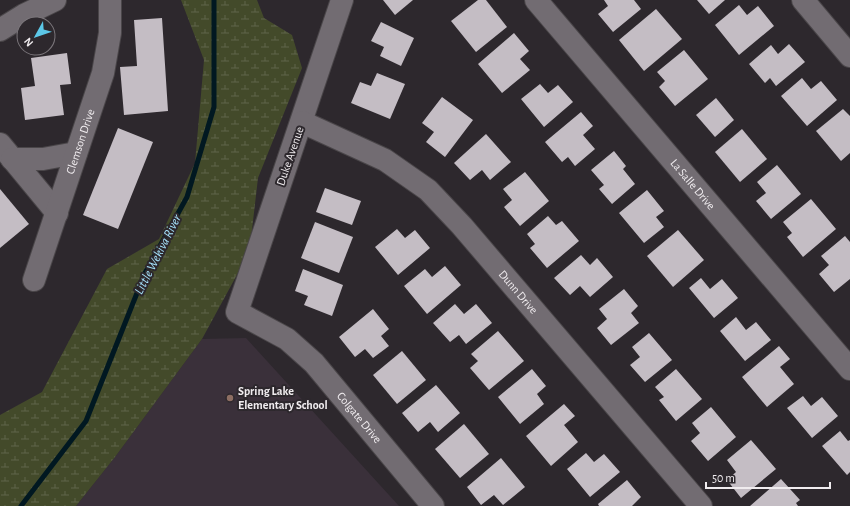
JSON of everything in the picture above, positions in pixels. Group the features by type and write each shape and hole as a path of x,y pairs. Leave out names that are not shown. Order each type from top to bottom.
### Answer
{"street":[{"path":"0,30 24,15 55,0"},
{"name":"Clemson Drive","path":"34,280 103,73 110,33 110,0"},
{"name":"Duke Avenue","path":"237,312 342,0"},
{"name":"La Salle Drive","path":"536,0 850,369"},
{"path":"803,0 850,56"},
{"name":"Dunn Drive","path":"302,122 385,160 428,190 462,226 701,506"},
{"path":"6,152 43,159 76,153"},
{"path":"6,152 57,213"},
{"name":"Colgate Drive","path":"237,312 288,339 314,363 433,506"}],"shaded area":[{"name":"Spring Lake Elementary School","path":"246,338 399,506 76,506 115,457 202,339"}],"green space":[{"path":"181,0 257,0 264,18 292,35 302,68 258,178 250,247 245,260 202,339 115,457 76,506 0,506 0,415 42,392 107,269 159,239 195,163 204,60"}],"building":[{"path":"383,0 413,0 395,15"},
{"path":"478,0 486,0 507,27 476,52 451,21"},
{"path":"604,0 634,0 641,9 613,32 598,14 608,6"},
{"path":"697,0 725,0 709,14"},
{"path":"739,5 747,15 758,6 774,26 739,55 715,25"},
{"path":"656,9 682,39 644,71 619,40"},
{"path":"162,18 168,111 124,115 120,67 137,66 134,20"},
{"path":"381,22 414,38 401,66 380,56 384,47 371,41"},
{"path":"514,33 529,51 520,59 530,70 502,93 478,64"},
{"path":"789,44 805,62 776,86 770,78 765,83 749,64 771,45 778,54"},
{"path":"684,50 708,79 675,106 659,87 665,81 657,72"},
{"path":"67,53 71,84 60,85 64,115 25,120 21,88 35,86 31,58 56,56 56,55"},
{"path":"377,73 405,84 390,119 351,103 360,82 371,86"},
{"path":"802,78 811,89 821,81 837,100 807,126 781,96"},
{"path":"540,84 548,93 558,85 573,102 544,127 521,99"},
{"path":"442,97 473,120 445,157 426,142 434,132 422,123"},
{"path":"716,98 734,120 715,137 696,115"},
{"path":"843,109 850,116 850,153 841,161 816,131"},
{"path":"581,112 593,126 583,135 595,149 575,166 568,157 562,162 545,142"},
{"path":"118,128 153,142 118,229 83,215"},
{"path":"742,129 767,159 740,182 715,152"},
{"path":"486,134 511,162 490,180 482,170 470,180 454,163"},
{"path":"614,151 626,166 623,169 635,184 612,204 599,189 604,185 591,170"},
{"path":"777,165 801,194 771,219 756,201 766,193 757,182"},
{"path":"525,172 549,201 520,226 504,207 512,200 503,189"},
{"path":"325,188 361,201 352,225 316,212"},
{"path":"0,189 29,224 0,248"},
{"path":"647,190 664,211 656,217 664,227 644,243 619,213"},
{"path":"811,199 836,229 803,257 787,237 792,233 783,222"},
{"path":"548,216 556,225 562,221 579,241 547,268 530,248 535,244 527,234"},
{"path":"315,222 353,237 339,273 301,258"},
{"path":"397,229 405,238 415,230 430,248 398,275 375,247"},
{"path":"678,230 704,260 673,287 647,256"},
{"path":"845,236 850,242 850,279 834,292 819,274 829,265 821,256"},
{"path":"581,255 590,265 597,258 613,277 590,297 580,286 570,295 554,278"},
{"path":"445,266 461,285 427,314 404,286 425,269 432,277"},
{"path":"303,269 343,285 332,316 304,305 308,296 295,291"},
{"path":"701,278 710,289 722,279 738,298 714,318 689,288"},
{"path":"624,289 638,306 631,313 639,323 611,345 597,328 607,319 599,309"},
{"path":"455,304 464,314 476,304 492,323 466,344 459,335 450,342 433,323"},
{"path":"373,309 389,329 381,336 389,346 373,358 365,349 355,357 339,337"},
{"path":"736,317 746,330 756,322 771,340 745,361 720,331"},
{"path":"498,331 524,361 489,390 470,368 478,361 471,354"},
{"path":"649,333 672,360 645,382 630,365 640,357 632,347"},
{"path":"779,346 790,359 780,367 794,384 767,407 742,377"},
{"path":"402,351 426,380 397,404 373,375"},
{"path":"532,369 546,386 537,394 544,404 520,424 498,397"},
{"path":"676,369 702,399 676,421 659,400 664,397 655,387"},
{"path":"436,385 460,413 438,432 430,422 418,432 402,413"},
{"path":"803,396 811,406 822,397 838,416 812,438 787,408"},
{"path":"564,404 575,416 564,425 578,442 551,466 526,436"},
{"path":"711,407 736,437 708,461 691,441 700,433 692,423"},
{"path":"464,424 489,454 460,478 435,449"},
{"path":"840,431 848,441 850,440 850,472 847,475 822,446"},
{"path":"751,440 776,469 741,498 727,480 736,472 727,460"},
{"path":"586,453 594,462 604,454 620,472 590,497 567,469"},
{"path":"501,458 525,487 503,505 494,495 481,505 467,487"},
{"path":"781,479 800,500 796,503 798,506 750,506"},
{"path":"627,480 641,497 632,506 599,506 598,504"}],"waterway":[{"name":"Little Wekiva River","path":"21,506 86,421 145,273 187,197 214,107 214,0"}],"place":[{"name":"Spring Lake Elementary School","path":"230,398"}]}
